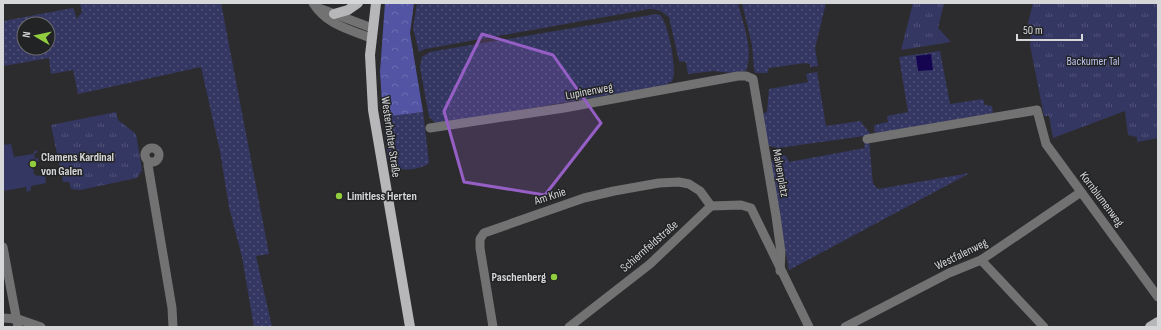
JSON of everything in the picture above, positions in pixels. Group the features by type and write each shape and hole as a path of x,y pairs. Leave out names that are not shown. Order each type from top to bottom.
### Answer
{"main road":[{"path":"334,14 348,10 358,3"},
{"name":"Westerholter Straße","path":"376,3 372,33 373,110 410,327"},
{"path":"1150,327 1158,322"}],"street":[{"path":"314,5 372,33"},
{"path":"314,5 322,16 330,21 372,33"},
{"name":"Lupinenweg","path":"430,128 564,108 738,76 746,76 753,79"},
{"name":"Malvenplatz","path":"753,79 776,216 781,252 780,271"},
{"name":"Kornblumenweg","path":"867,139 1037,110 1046,144 1158,297"},
{"path":"149,162 148,165 172,308 173,327"},
{"name":"Am Knie","path":"493,327 480,248 480,239 484,232 584,198 659,183 679,182 689,184 700,191 711,206"},
{"name":"Westfalenweg","path":"845,327 949,273 981,260 1081,192"},
{"path":"711,206 741,204 751,208 780,271 809,327"},
{"name":"Schiernfeldstraße","path":"569,327 650,264 711,206"},
{"path":"3,248 18,323"},
{"path":"981,260 1044,327"},
{"path":"3,318 18,323 41,327"}],"highlighted area":[{"path":"482,34 553,55 601,123 545,195 464,182 444,111"}],"green space":[{"path":"80,3 221,3 269,254 256,256 272,327 254,327 242,257 229,207 220,151 201,67 78,94 73,70 51,74 49,58 3,66 3,21 16,19 16,56 56,56 56,16 30,16 73,8 77,19 82,12"},
{"path":"385,3 414,3 410,33 423,112 383,117 380,72"},
{"path":"417,3 738,3 747,37 749,54 748,63 746,71 733,73 713,71 688,74 686,62 679,61 669,17 659,10 649,9 425,49 419,52 413,28"},
{"path":"742,3 826,3 815,48 818,66 810,67 810,64 805,63 769,68 767,73 756,73 754,69 752,45"},
{"path":"913,3 944,3 938,28 951,42 901,50"},
{"name":"Backumer Tal","path":"1033,3 1158,3 1158,138 1137,142 1137,137 1128,135 1125,111 1053,138 1049,116 1044,116 1030,45 1030,33 1026,31"},
{"path":"656,14 660,15 663,19 671,47 674,76 672,81 669,83 657,87 437,124 429,117 420,67 422,57 430,52"},
{"path":"940,51 950,104 983,99 985,105 992,106 993,113 875,134 874,125 888,122 887,116 908,112 899,57"},
{"path":"817,72 826,126 860,121 871,135 778,148 769,146 766,140 762,114 767,112 769,89 808,82 806,74"},
{"path":"116,112 118,120 136,134 142,170 137,178 80,190 71,189 69,182 63,182 51,125"},
{"path":"423,112 429,163 414,169 397,168 388,159 383,117"},
{"path":"869,141 873,184 878,189 970,173 789,270 770,167 773,159 781,155 786,156 789,162 865,148 864,142"},
{"path":"11,144 14,157 33,154 34,151 37,150 37,153 34,154 35,159 38,158 39,161 35,162 33,166 34,174 37,176 45,175 46,183 31,186 31,190 27,192 26,187 3,191 3,145"}],"shaded area":[{"path":"931,54 933,70 918,71 916,56"}],"place":[{"name":"Clamens Kardinal von Galen","path":"33,164"},
{"name":"Limitless Herten","path":"339,196"},
{"name":"Paschenberg","path":"554,277"}]}
